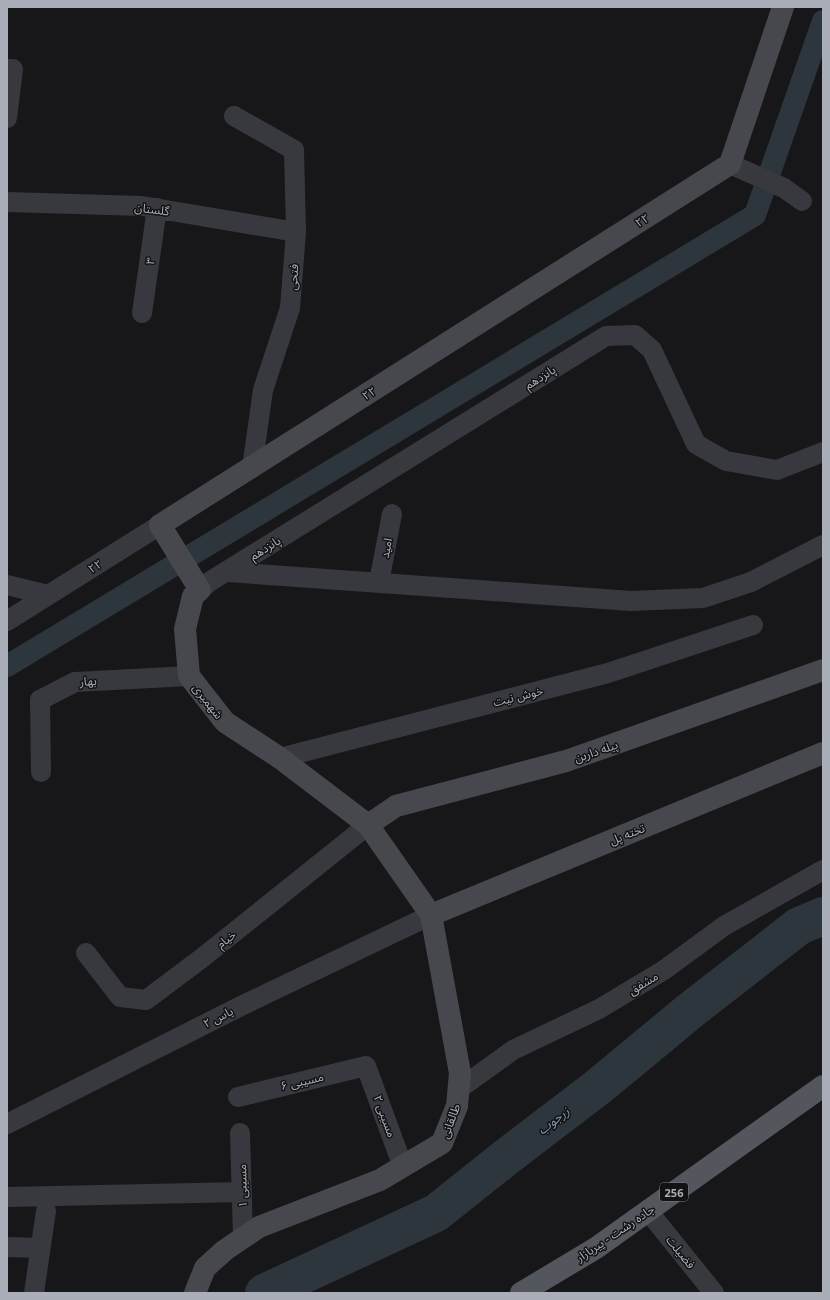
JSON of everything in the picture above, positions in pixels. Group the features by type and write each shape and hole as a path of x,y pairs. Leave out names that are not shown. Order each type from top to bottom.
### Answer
{"main road":[{"path":"730,164 784,7"},
{"name":"۲۲","path":"160,525 730,164"},
{"path":"160,525 200,590"},
{"name":"شهمیری","path":"200,590 193,596 185,629 189,676 225,722 280,758 368,825"},
{"name":"پیله داربن","path":"368,825 396,806 566,761 823,670"},
{"name":"تخته پل","path":"431,915 823,753"},
{"name":"طالقانی","path":"195,1293 205,1268 225,1250 259,1226 380,1180 442,1143 457,1106 460,1074 431,915 368,825"},
{"name":"جاده رشت - پیربازار","path":"521,1293 596,1248 823,1086"}],"street":[{"path":"7,69 13,69 7,118"},
{"name":"فتحی","path":"234,116 294,150 296,232 290,308 262,390 252,468"},
{"path":"730,164 784,188 802,201"},
{"name":"گلستان","path":"7,202 142,206 296,232"},
{"name":"۳","path":"142,313 157,208"},
{"name":"پانزدهم","path":"228,572 606,336 635,335 652,350 696,444 726,461 777,470 823,452"},
{"name":"امید","path":"379,582 392,514"},
{"name":"۲۲","path":"7,621 160,525"},
{"path":"228,572 631,601 703,598 751,582 823,546"},
{"name":"شهمیری","path":"200,590 209,582 228,572"},
{"path":"7,585 48,595"},
{"name":"خوش نیت","path":"280,758 608,674 753,625"},
{"name":"بهار","path":"42,772 40,700 75,682 189,676"},
{"name":"خیام","path":"86,953 120,997 146,1000 202,958 368,825"},
{"name":"مشفق","path":"459,1089 513,1050 599,1010 664,970 724,926 823,870"},
{"name":"یاس ۲","path":"7,1124 241,1006 431,915"},
{"name":"مسیبی ۶","path":"238,1097 366,1066"},
{"name":"مسیبی ۲","path":"366,1066 403,1167"},
{"name":"مسیبی ۱","path":"240,1133 243,1238"},
{"path":"7,1197 242,1192"},
{"path":"34,1293 46,1211"},
{"name":"فضیلت","path":"648,1211 714,1293"},
{"path":"7,1247 40,1248"}],"waterway":[{"path":"7,666 755,215 823,21"},
{"name":"زرجوب","path":"264,1293 436,1213 598,1087 691,1010 799,926 823,916"}]}
